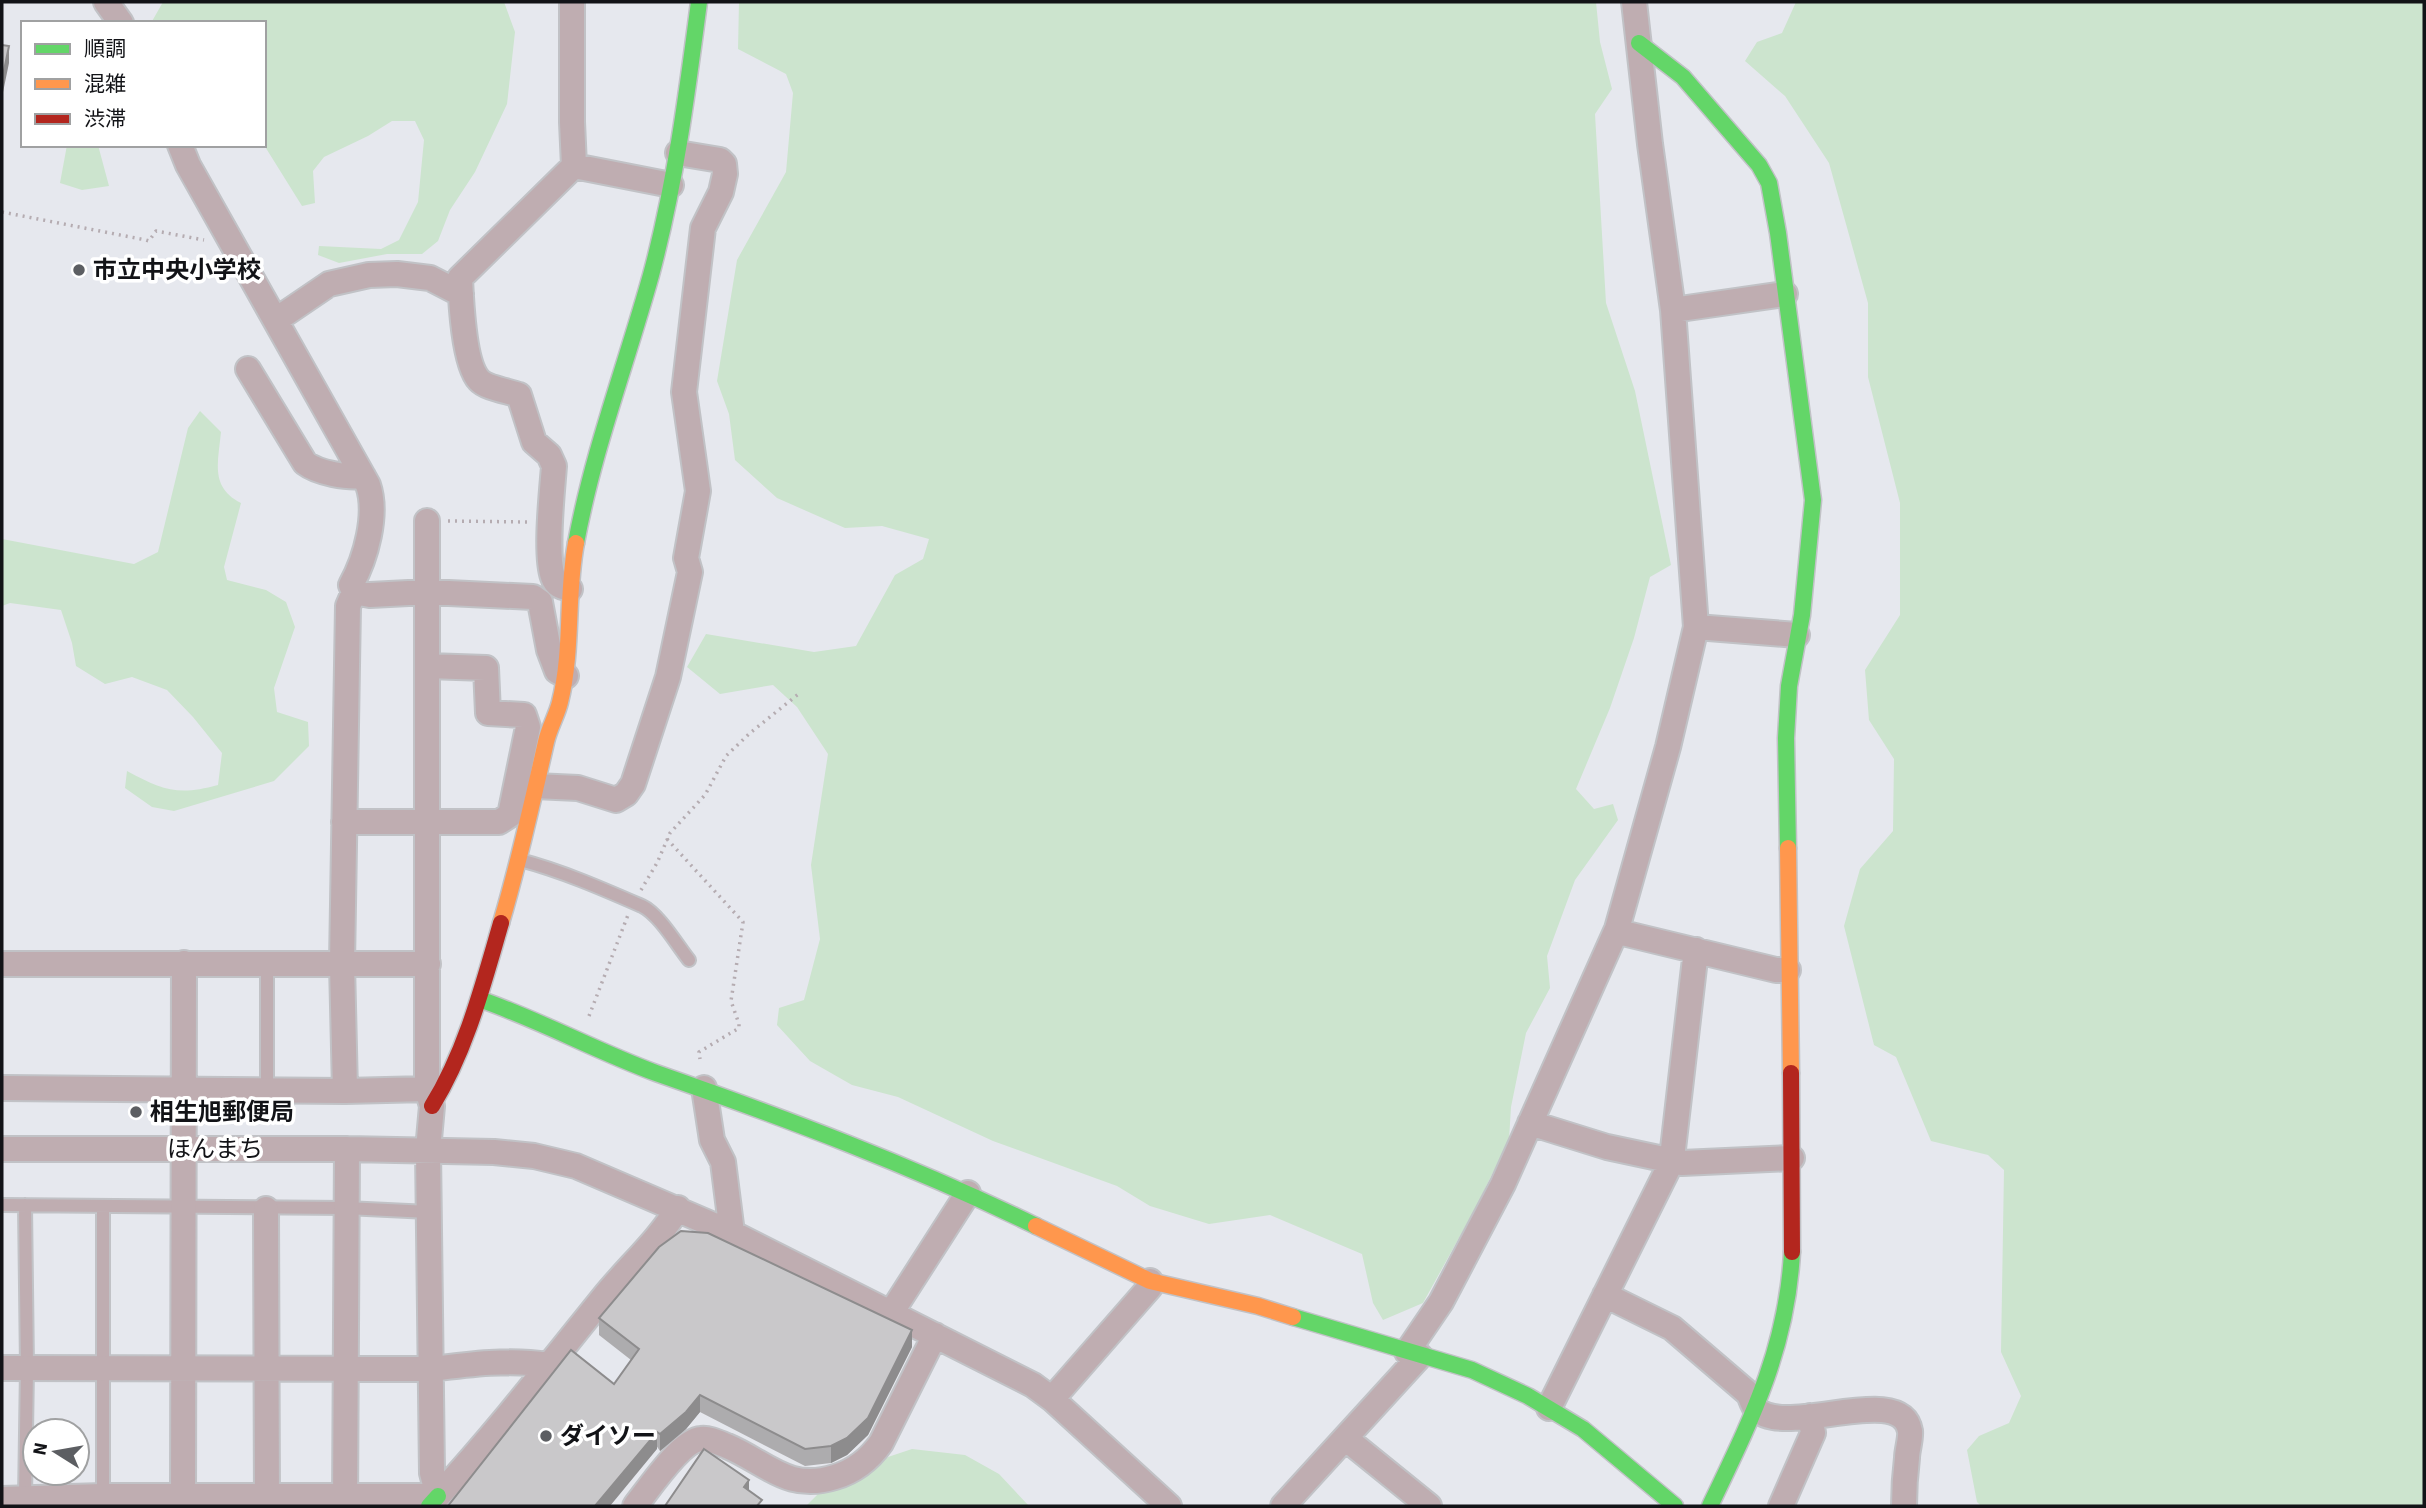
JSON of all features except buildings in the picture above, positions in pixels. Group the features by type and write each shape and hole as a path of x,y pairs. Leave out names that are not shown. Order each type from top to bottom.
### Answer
{"street":[{"path":"106,2 120,21"},
{"path":"570,589 559,586 553,579 551,520 554,466 549,455 534,442 519,395 480,382 472,370 462,315 460,278 574,166 572,2"},
{"path":"2,1088 345,1091 429,1097 445,1085 479,999 520,860 547,738 560,702 566,676 573,558 583,505 650,274 671,185 699,2"},
{"path":"1283,1506 1345,1438 1414,1354 1503,1184 1617,929 1668,747 1696,627 1673,310 1634,2"},
{"path":"1639,43 1683,77 1759,165 1769,183 1813,500 1802,615 1789,686 1786,738 1793,1236 1790,1288 1764,1390 1710,1506"},
{"path":"181,147 188,165 373,498 365,549 351,585 354,592 348,607 342,964 345,1091"},
{"path":"535,786 578,788 616,800 626,794 633,784 668,677 690,572 686,558 698,491 684,392 703,228 721,192 725,174 724,164 720,160 678,153"},
{"path":"574,166 671,185"},
{"path":"276,320 329,284 369,275 397,274 430,278 461,294"},
{"path":"1673,310 1785,294"},
{"path":"248,369 305,463 311,468 354,477 363,476"},
{"path":"427,521 428,1150 433,1501"},
{"path":"354,592 370,595 428,593 533,597 540,602 548,650 557,671 566,676"},
{"path":"1696,627 1797,635"},
{"path":"344,821 499,822 510,815 528,727 524,715 488,713 486,668 428,666"},
{"path":"1617,929 1776,970 1788,970"},
{"path":"1549,1408 1670,1161 1696,950"},
{"path":"183,1501 184,963"},
{"path":"2,964 428,964"},
{"path":"479,999 654,1072 704,1088 829,1136 968,1193 1150,1281 1258,1307 1472,1370 1549,1408 1583,1429 1675,1506"},
{"path":"704,1088 712,1140 723,1162 732,1233"},
{"path":"1530,1124 1607,1147 1682,1163 1792,1158"},
{"name":"ほんまち","path":"2,1149 428,1150 534,1156 576,1166 732,1233 1033,1385 1052,1399 1169,1506"},
{"path":"345,1501 347,1149"},
{"path":"891,1313 968,1193"},
{"path":"13,1498 103,1501 433,1501 472,1459 631,1264 668,1225 678,1208"},
{"path":"267,1209 267,1501"},
{"path":"1052,1399 1150,1287 1150,1281"},
{"path":"1605,1295 1672,1328 1749,1394 1755,1408 1774,1417 1886,1409 1903,1418 1910,1431 1904,1506"},
{"path":"635,1506 687,1445 701,1438 733,1449 786,1478 808,1483 855,1469 871,1457 881,1443 935,1335"},
{"path":"2,1368 347,1370 432,1369 470,1364 548,1365"},
{"path":"1780,1506 1813,1433 1810,1416"},
{"path":"1345,1438 1429,1506"}],"lane":[{"path":"520,860 551,868 643,906 659,921 689,960"},
{"path":"267,964 267,1090"},
{"path":"2,1205 346,1208 429,1212"},
{"path":"13,1498 27,1368 26,1205"},
{"path":"103,1206 103,1501"}],"path":[{"path":"2,212 149,241 156,231 233,246"},
{"path":"427,521 551,520"},
{"path":"580,1041 632,903 657,863 670,833 705,794 726,756 801,692"},
{"path":"667,839 743,922 731,1001 739,1028 699,1052 704,1088"}],"green space":[{"path":"163,2 504,2 515,32 507,104 475,172 450,210 438,241 422,254 387,254 339,263 318,255 319,246 381,249 399,240 418,202 424,140 415,121 392,121 324,157 313,171 315,203 302,206 265,147 266,21 152,21"},
{"path":"739,2 1596,2 1600,42 1612,89 1595,114 1606,303 1635,391 1671,565 1650,577 1634,638 1610,708 1576,789 1594,809 1613,804 1618,820 1575,880 1547,956 1550,988 1526,1033 1511,1107 1509,1140 1475,1209 1423,1303 1383,1320 1373,1303 1362,1254 1270,1215 1209,1224 1150,1206 1117,1186 993,1141 898,1097 852,1085 810,1061 777,1025 779,1008 804,1000 820,939 811,865 828,754 797,707 773,685 720,694 687,667 706,634 814,652 856,646 895,575 923,559 929,539 882,526 845,528 777,498 735,460 729,414 717,381 737,260 786,172 793,93 786,74 738,49"},
{"path":"1796,2 2424,2 2424,1506 1981,1506 1977,1502 1967,1450 1979,1436 2009,1423 2021,1396 2001,1352 2004,1170 1988,1155 1931,1141 1896,1057 1874,1045 1844,926 1860,869 1893,831 1894,759 1869,720 1865,670 1900,615 1900,503 1868,377 1868,303 1829,163 1785,96 1745,61 1757,42 1782,33"},
{"path":"67,147 99,147 109,186 82,190 60,183"},
{"path":"200,411 221,432 218,464 220,482 231,497 241,503 224,567 227,580 266,590 286,602 295,627 274,688 277,712 308,722 309,746 274,781 174,811 152,807 125,788 127,771 161,787 181,790 204,788 218,785 222,753 167,690 132,677 105,684 76,666 61,610 10,603 2,606 2,539 134,564 158,552 188,428"},
{"path":"912,1449 965,1455 999,1474 1029,1506 806,1506 821,1491 859,1481 888,1457"}],"traffic: fast":[{"path":"576,543 601,442 651,275 667,208 680,140 699,2"},
{"path":"1639,43 1683,77 1759,165 1769,183 1813,500 1802,615 1789,686 1786,738 1788,848"},
{"path":"479,999 634,1064 896,1163 1036,1226"},
{"path":"1710,1506 1753,1413 1775,1352 1789,1287 1792,1252"},
{"path":"1293,1317 1472,1370 1528,1396 1583,1429 1675,1506"},
{"path":"429,1506 438,1496"}],"traffic: slow":[{"path":"501,923 547,737 559,707 564,682 576,543"},
{"path":"1788,848 1791,1073"},
{"path":"1036,1226 1150,1281 1258,1306 1293,1317"}],"traffic: jam":[{"path":"432,1106 464,1040 501,923"},
{"path":"1791,1073 1792,1252"}],"place":[{"name":"市立中央小学校","path":"79,270"},
{"name":"相生旭郵便局","path":"136,1112"},
{"name":"ダイソー","path":"546,1436"}]}
